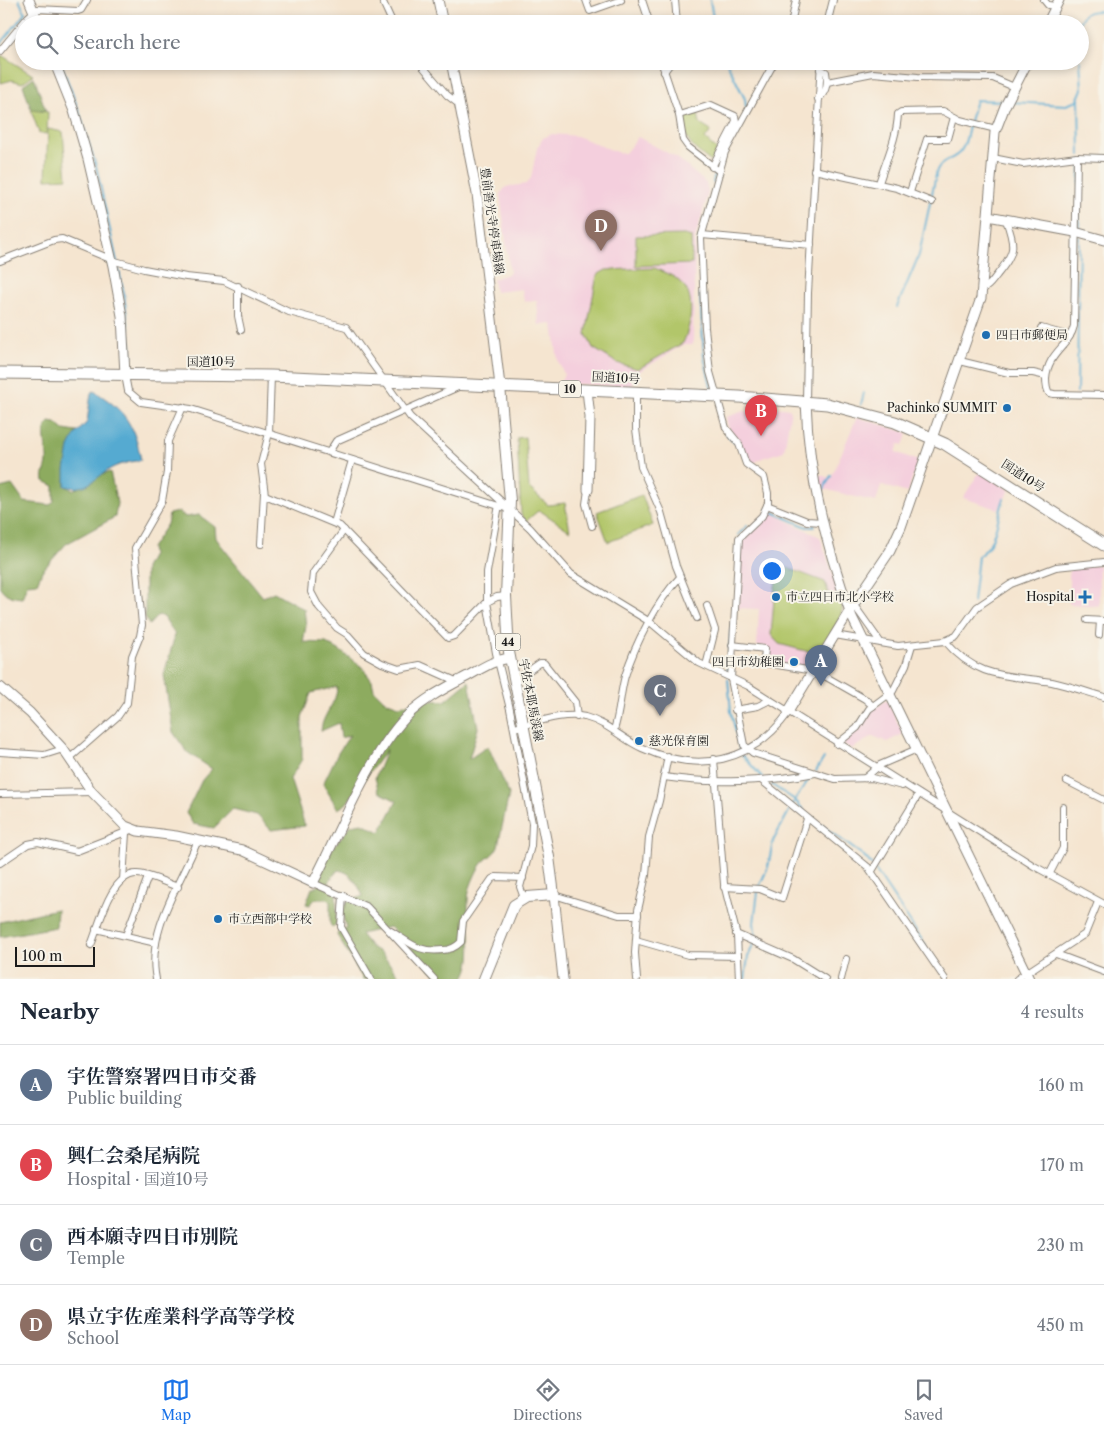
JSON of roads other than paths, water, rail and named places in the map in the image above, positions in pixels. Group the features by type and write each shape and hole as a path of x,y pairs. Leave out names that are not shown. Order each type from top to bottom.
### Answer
{"highway":[{"name":"国道10号","path":"0,373 271,376 806,401 870,414 933,438 974,461 1104,545"}],"main road":[{"name":"宇佐本耶馬渓線","path":"500,386 511,511 506,596 510,658 518,727 546,842 554,895"},
{"path":"484,979 512,908 524,898 554,895"}],"street":[{"path":"29,0 35,15"},
{"path":"31,15 41,8 68,11 81,10 87,0"},
{"path":"382,0 390,15"},
{"path":"438,0 441,15"},
{"path":"586,0 590,11 621,0"},
{"path":"642,0 647,15"},
{"path":"675,0 676,15"},
{"path":"793,15 796,0"},
{"path":"829,15 833,0"},
{"path":"1044,0 1048,5 1058,3"},
{"path":"1052,15 1058,3"},
{"path":"0,51 15,34"},
{"path":"58,70 74,111 115,261 122,316 127,388 137,400 183,407 511,511"},
{"path":"426,70 447,95 460,105"},
{"name":"豊前善光寺停車場線","path":"453,70 476,194 500,386"},
{"path":"770,70 747,117 728,146 702,235 708,360 729,433 740,446 746,464 762,475 766,481 769,497 767,505 758,521 739,538 737,604 728,675 735,710 747,749 757,755 839,780 864,778 882,780 911,789"},
{"path":"821,70 810,244 806,401 814,483 822,522 862,640 1027,976"},
{"path":"818,99 825,92 827,82 825,70"},
{"path":"518,727 577,717 590,719 614,730 642,748 693,763 738,756 747,749 762,742 789,712 834,635 897,539 960,361 983,289 996,129 1023,70"},
{"path":"664,72 679,115 685,144 712,167 720,170"},
{"path":"827,82 873,72 918,77 993,78 1014,87"},
{"path":"679,115 710,106 736,117 712,167"},
{"path":"879,183 890,146 897,131 899,113 943,111 954,117 996,129"},
{"path":"910,192 927,139 948,139 954,117"},
{"path":"993,158 1023,164 1077,157 1104,158"},
{"path":"1077,157 1075,322 1070,336 1051,357 1046,376 1046,388 1051,394 1104,395"},
{"path":"814,170 879,183 910,192 932,202"},
{"path":"988,216 1075,232 1104,240"},
{"path":"983,289 990,286 1012,254 1012,239 1006,220"},
{"path":"702,235 810,244"},
{"path":"0,261 54,240 62,240 115,261 170,274 217,279 238,286 289,312 346,327 406,411 530,528 571,574 650,622 693,659 728,675 770,700 1049,875 1101,903 1086,934 1027,976 1017,979"},
{"path":"238,286 238,316 241,330"},
{"path":"1041,328 1070,336"},
{"path":"960,361 1009,373 1033,373 1046,376"},
{"path":"261,544 264,493 261,464 269,433 271,376"},
{"path":"329,452 336,441 464,384"},
{"path":"587,390 590,417 586,504 592,526"},
{"path":"636,392 636,429 641,468 661,512 680,578 697,618"},
{"path":"70,758 118,716 127,703 132,656 142,625 135,548 162,501 167,472 168,441 183,407"},
{"path":"334,523 352,460"},
{"path":"264,493 267,496 334,523 344,530 445,636 454,636 488,602 497,597 506,596"},
{"path":"767,505 807,522 822,522"},
{"name":"44","path":"499,506 488,572 488,602 498,660 518,727 532,830 531,846 520,888 524,898"},
{"path":"344,530 313,573 311,590 319,607 335,626 350,637 364,652 382,664 399,670 420,665 458,682"},
{"path":"834,635 880,643 912,645 945,641 956,636 977,607 1011,584 1056,567 1104,562"},
{"path":"614,730 628,669 650,622 680,578"},
{"path":"706,666 715,630 707,606"},
{"path":"852,608 880,643"},
{"path":"1087,620 1102,621 1099,635"},
{"path":"945,641 958,655 982,671 1060,684 1104,697"},
{"path":"732,645 765,649 764,659 766,663 813,670 865,699 873,706"},
{"path":"838,744 857,728 873,706 890,694 906,665 912,645"},
{"path":"313,882 364,781 391,736 418,707 498,660 510,658"},
{"path":"514,681 540,663 544,663 575,702 577,717"},
{"path":"0,687 30,713 70,758 92,792 129,831 124,880"},
{"path":"735,710 758,706 770,700"},
{"path":"864,778 876,767 917,749"},
{"path":"0,752 38,756 63,750"},
{"path":"637,979 636,940 638,914 646,877 649,837 668,756"},
{"path":"714,759 724,887 736,934 739,979"},
{"path":"664,777 761,780 816,773"},
{"path":"761,780 784,796 807,819 857,856 872,872 945,979"},
{"path":"1067,781 1104,800"},
{"path":"0,794 92,792"},
{"path":"872,872 919,794"},
{"path":"1049,875 1063,848 1063,807"},
{"path":"724,887 760,890 782,898 807,819"},
{"path":"0,863 28,844 38,842 77,851 129,831 198,840 249,852 368,907 434,979"},
{"path":"156,979 156,943 162,923 198,840"},
{"path":"91,945 104,904 124,880 135,874 178,887"},
{"path":"126,935 148,877"},
{"path":"389,930 417,949 431,952 452,948 461,942 464,918 492,878 523,878"},
{"path":"343,895 341,927 371,979"},
{"path":"563,979 554,895 619,915 638,914"},
{"path":"96,929 156,943"},
{"path":"736,934 793,959 825,979"},
{"path":"636,940 688,955 738,956"},
{"path":"1056,954 1104,972"},
{"path":"841,979 846,959"}],"water":[{"path":"94,391 121,412 126,419 135,437 141,460 114,467 86,485 73,488 65,486 65,470 69,447 75,435 87,422 91,393"}],"waterway":[{"path":"19,0 25,13 23,15"},
{"path":"710,0 712,15"},
{"path":"1084,15 1092,11 1104,11"},
{"path":"0,45 15,26"},
{"path":"63,70 79,111 96,166 124,294 132,357"},
{"path":"730,70 745,99 746,108"},
{"path":"1010,102 1066,105 1077,101 1082,89 1081,70"},
{"path":"1079,98 1080,155"},
{"path":"970,121 976,100 1003,101"},
{"path":"897,307 919,255 937,170 961,150 966,140 969,125"},
{"path":"1079,230 1080,160"},
{"path":"713,183 715,170"},
{"path":"1077,392 1079,237"},
{"path":"700,293 704,357 712,390"},
{"path":"861,405 864,393"},
{"path":"726,433 734,442"},
{"path":"822,501 823,490 831,476"},
{"path":"973,602 978,556 989,546 1004,499"},
{"path":"768,510 807,527 814,527 814,524"},
{"path":"738,535 747,526"},
{"path":"727,674 731,629"},
{"path":"728,679 731,712 740,750"},
{"path":"742,755 762,777"},
{"path":"816,771 824,758"},
{"path":"804,811 795,800 811,776"},
{"path":"759,887 768,867 773,841 795,800 772,785"},
{"path":"821,825 864,856 872,865 926,946"},
{"path":"745,979 748,957 756,938 754,923 758,891"}],"place":[{"name":"県立宇佐産業科学高等学校","path":"601,251"},
{"name":"四日市郵便局","path":"986,335"},
{"name":"Pachinko SUMMIT","path":"1007,408"},
{"name":"興仁会桑尾病院","path":"761,436"},
{"name":"市立四日市北小学校","path":"776,597"},
{"name":"Hospital","path":"1085,597"},
{"name":"四日市幼稚園","path":"794,662"},
{"name":"宇佐警察署四日市交番","path":"821,686"},
{"name":"西本願寺四日市別院","path":"660,716"},
{"name":"慈光保育園","path":"639,741"},
{"name":"市立西部中学校","path":"218,919"}]}
